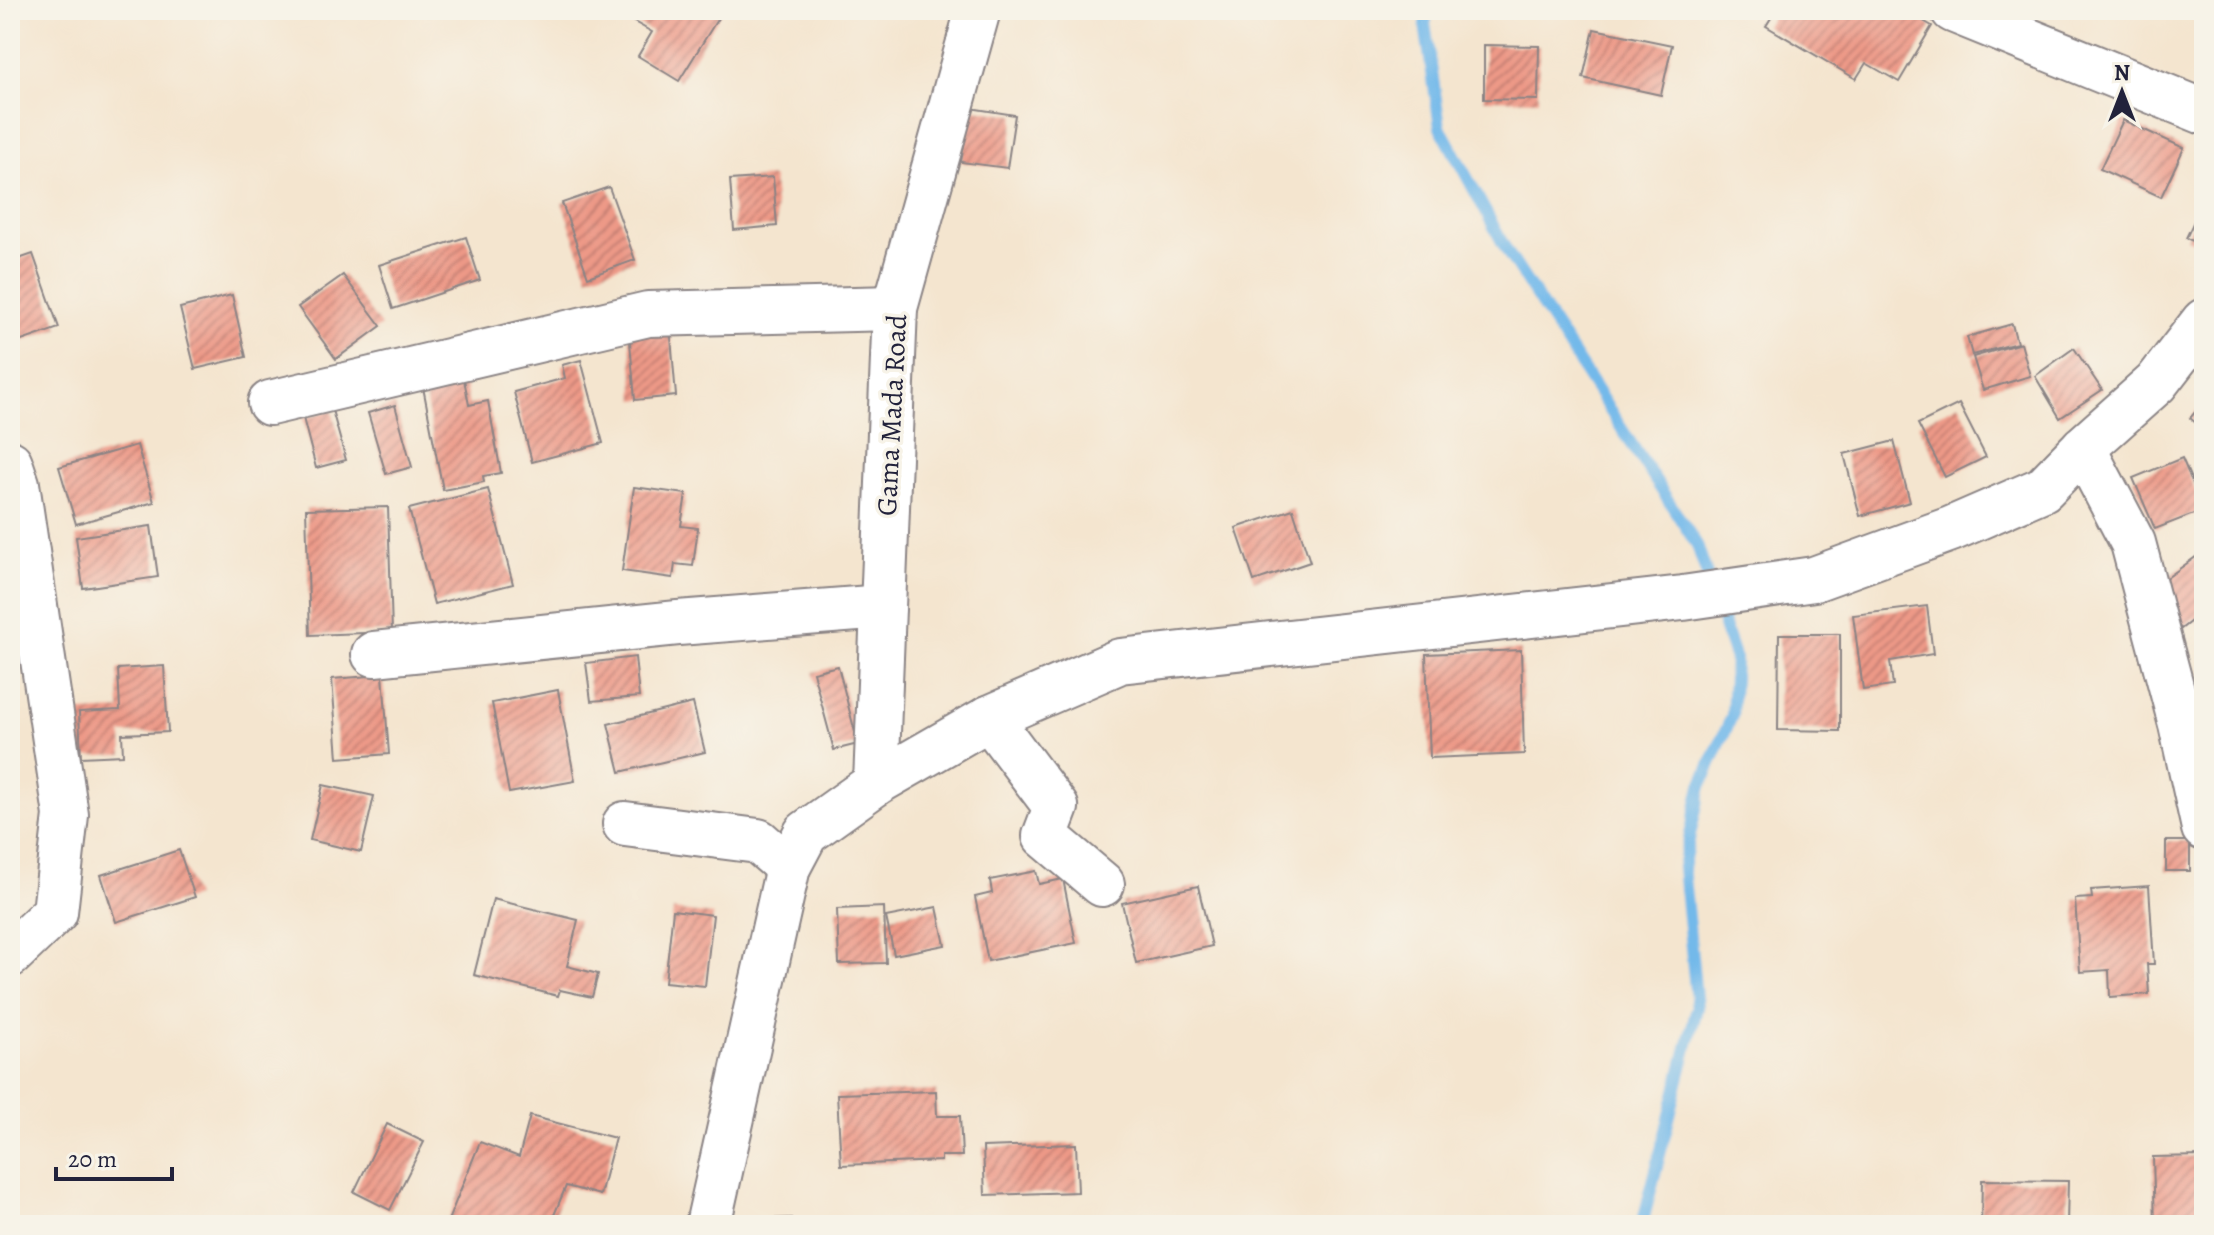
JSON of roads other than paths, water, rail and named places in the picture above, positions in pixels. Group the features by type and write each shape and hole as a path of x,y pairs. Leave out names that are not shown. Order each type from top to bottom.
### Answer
{"street":[{"name":"Gama Mada Road","path":"876,783 895,308 978,10"},
{"path":"1953,10 2204,112"},
{"path":"270,403 648,314 895,308"},
{"path":"708,1225 788,867 806,833 876,783 989,718 1120,661 1683,598 1814,579 1951,529 2043,489 2083,448 2156,383 2204,321"},
{"path":"2083,448 2133,543 2192,717 2204,828"},
{"path":"10,463 17,484 66,815 55,912 10,955"},
{"path":"374,654 678,623 883,607"},
{"path":"989,718 1056,807 1045,836 1102,884"},
{"path":"625,824 758,841 788,867"}],"waterway":[{"path":"1428,10 1425,24 1440,127 1508,253 1697,545 1735,659 1732,716 1701,786 1683,867 1697,1008 1642,1225"}]}
